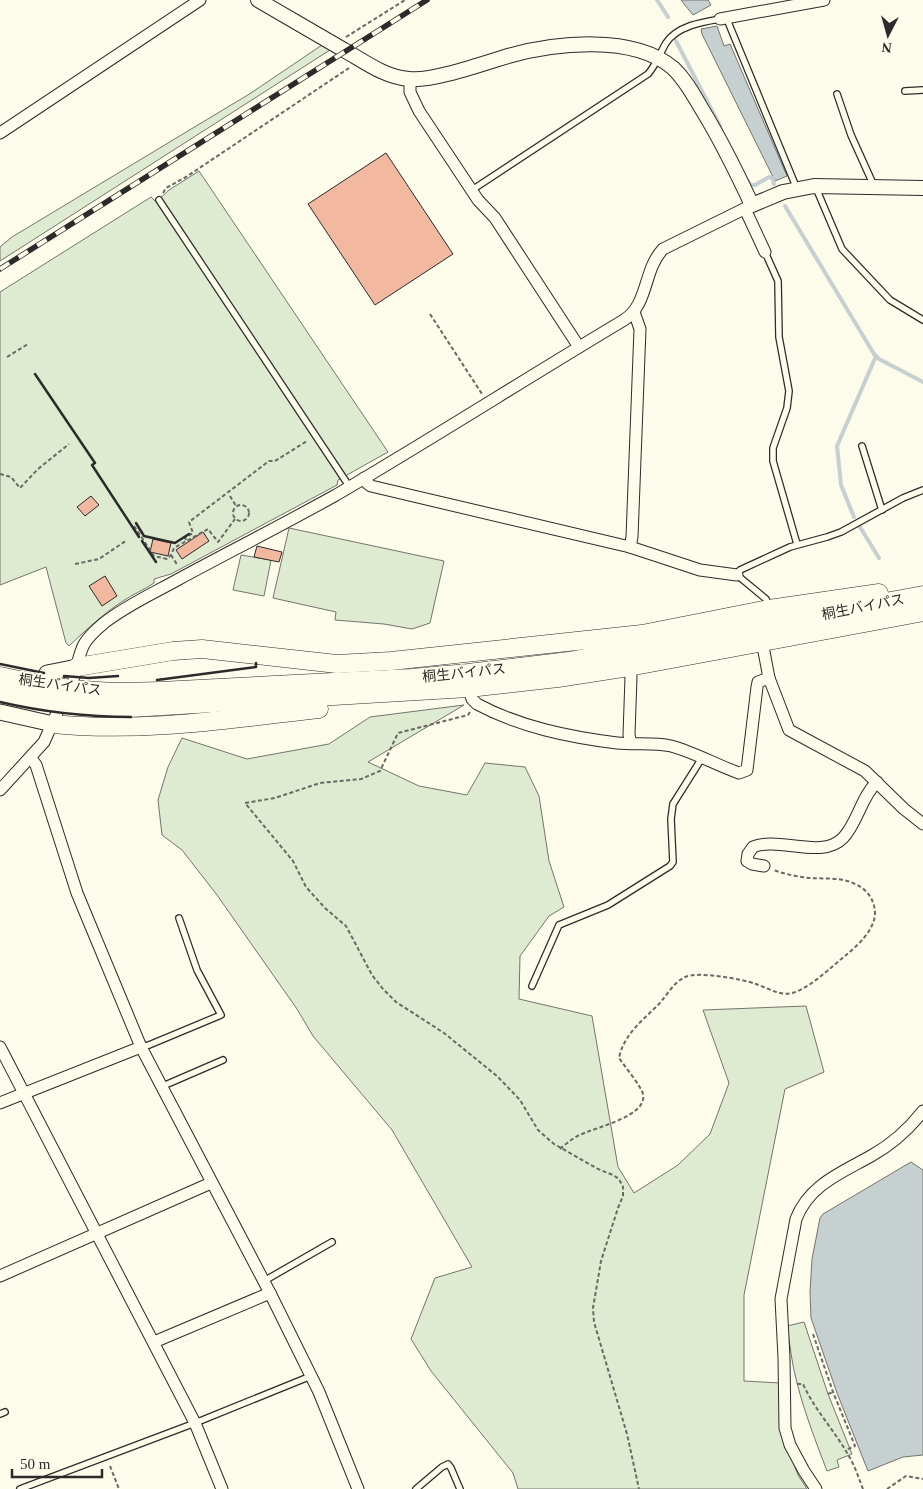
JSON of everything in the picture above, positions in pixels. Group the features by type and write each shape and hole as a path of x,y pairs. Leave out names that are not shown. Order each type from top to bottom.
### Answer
{"highway":[{"path":"76,672 173,651 202,649 236,651 337,664 391,661 624,636 769,609 888,592 923,591"},
{"name":"桐生バイパス","path":"0,676 39,684 115,692 468,673 569,661 923,596"},
{"name":"桐生バイパス","path":"0,692 34,700 73,705 130,708 428,692 473,696 558,678 630,667 923,612"},
{"path":"55,718 98,727 179,723 387,702 428,692"}],"main road":[{"path":"47,673 76,672"},
{"path":"0,712 55,718"}],"street":[{"path":"0,133 200,0"},
{"path":"258,0 357,58 384,72 410,80 448,73 524,52 564,46 617,46 646,53 674,69 691,90 721,140 749,207 765,252"},
{"path":"723,18 824,0"},
{"path":"410,80 410,92 419,111 472,190 495,218 579,347"},
{"path":"76,672 81,649 89,636 121,610 364,478 624,320 640,304 650,268 663,249 749,207 797,188 815,186 874,186 923,188"},
{"path":"630,547 632,537 640,329 634,312"},
{"path":"364,478 371,486 630,547 700,570 737,575"},
{"path":"762,641 769,678 789,730 865,771 904,809 923,824"},
{"path":"630,667 629,734 631,743"},
{"path":"473,696 523,723 548,731 618,743 670,746 739,773 747,770 758,682 769,678"},
{"path":"0,790 44,742 55,718"},
{"path":"31,758 36,764 78,893 141,1047 264,1280 320,1392 358,1489"},
{"path":"764,866 747,861 748,854 753,846 763,844 825,847 837,843 843,838 855,820 871,788 877,782"},
{"path":"0,1047 195,1423 222,1489"},
{"path":"0,1103 141,1047"},
{"path":"816,1489 795,1453 784,1428 784,1358 781,1299 796,1219 800,1208 823,1183 872,1156 894,1141 923,1111"},
{"path":"0,1276 212,1184"},
{"path":"154,1342 270,1293"}],"lane":[{"path":"472,190 648,74 671,37 697,22 723,18 797,188"},
{"path":"905,91 923,90"},
{"path":"837,94 851,135 874,186"},
{"path":"815,186 842,249 890,300 923,320"},
{"path":"159,200 349,486"},
{"path":"765,252 778,281 779,337 789,391 787,408 773,448 773,461 797,544"},
{"path":"862,446 882,510"},
{"path":"769,609 766,598 737,575 740,570 797,544 827,538 903,498 923,490"},
{"path":"532,986 559,924 608,905 674,862 671,819 673,804 702,758"},
{"path":"141,1047 221,1015 197,970 179,918"},
{"path":"163,1086 223,1060"},
{"path":"264,1280 332,1242"},
{"path":"20,1489 195,1423 312,1376"},
{"path":"416,1489 448,1464 452,1468 460,1489"}],"path":[{"path":"336,45 405,0"},
{"path":"159,200 166,188 186,177 351,67 357,58"},
{"path":"430,314 483,396"},
{"path":"7,357 28,344"},
{"path":"186,540 185,538 193,533 189,522 268,461 275,462 316,436"},
{"path":"0,474 11,477 20,488 38,469 69,444"},
{"path":"230,496 236,506"},
{"path":"242,505 247,507 249,515 244,521 239,522 235,519 232,513 236,506 242,505"},
{"path":"134,526 154,556 167,559 174,548 208,529 218,542 235,519"},
{"path":"75,564 99,559 127,540"},
{"path":"171,555 181,571"},
{"path":"473,696 468,714 398,733 380,771 361,779 320,783 275,798 245,803 293,861 306,887 325,908 346,926 372,975 383,989 396,1002 444,1033 497,1076 520,1100 538,1130 560,1148 613,1175 619,1180 623,1187 623,1196 601,1261 593,1308 594,1322 627,1434 640,1489"},
{"path":"560,1148 582,1134 632,1113 644,1101 643,1092 619,1058 620,1053 623,1044 632,1030 659,1004 676,983 692,975 710,975 754,983 778,992 794,992 802,989 844,957 864,938 874,921 875,914 868,891 854,883 789,875 764,866"},
{"path":"813,1334 833,1392 855,1446 845,1451"},
{"path":"797,1384 803,1384 812,1402 821,1412 852,1460 863,1489"},
{"path":"828,1394 833,1392"},
{"path":"106,1456 119,1489"},
{"path":"887,1489 906,1476 923,1479"}],"green space":[{"path":"322,45 330,50 0,261 0,247 12,237 251,93"},
{"path":"199,171 388,452 338,480 337,485 171,574 154,579 154,583 109,611 69,646 66,643 46,567 0,585 0,292 151,197 156,202 169,190"},
{"path":"289,528 444,561 430,623 412,629 384,624 335,620 336,612 273,598"},
{"path":"241,555 271,560 264,596 233,590"},
{"path":"464,705 368,762 419,786 467,795 485,763 525,767 539,796 549,861 564,907 549,916 520,956 519,999 592,1016 618,1167 634,1193 678,1165 710,1134 729,1083 703,1010 806,1006 824,1072 785,1089 744,1295 744,1381 780,1383 780,1428 798,1475 807,1489 518,1489 513,1473 431,1371 411,1339 435,1278 472,1267 392,1130 313,1036 297,1009 217,895 182,850 162,835 158,800 168,767 182,738 247,759 329,744 370,717"},
{"path":"804,1322 828,1394 852,1454 837,1460 839,1467 827,1471 804,1406 791,1355 787,1326"}],"shaded area":[{"path":"681,0 708,0 711,5 693,15"},
{"path":"717,26 724,46 730,44 787,176 775,181 702,34 701,29"},
{"path":"911,1162 923,1170 923,1455 903,1457 868,1471 837,1393 811,1318 812,1259 820,1218 823,1214"}],"building":[{"path":"386,153 453,254 375,305 308,204"},
{"path":"91,496 99,505 85,516 77,507"},
{"path":"203,532 209,541 182,559 176,550"},
{"path":"153,539 171,543 168,556 150,552"},
{"path":"257,546 282,552 279,562 254,557"},
{"path":"105,576 117,596 102,606 89,586"}],"waterway":[{"path":"657,0 668,17"},
{"path":"676,41 720,126"},
{"path":"748,181 750,185 755,185 769,177 772,178 774,184"},
{"path":"785,206 874,354 879,359 923,382"},
{"path":"854,517 841,485 837,446 876,356"},
{"path":"860,527 879,558"}],"railway":[{"path":"0,269 427,0"}],"wall":[{"path":"35,374 95,463 92,465 139,537"},
{"path":"136,523 144,536 175,543 189,534"},
{"path":"142,541 156,562"},
{"path":"157,680 256,667 256,663"},
{"path":"0,664 44,673"},
{"path":"64,676 89,678 118,676"},
{"path":"0,702 32,709 65,713 131,717"}]}
